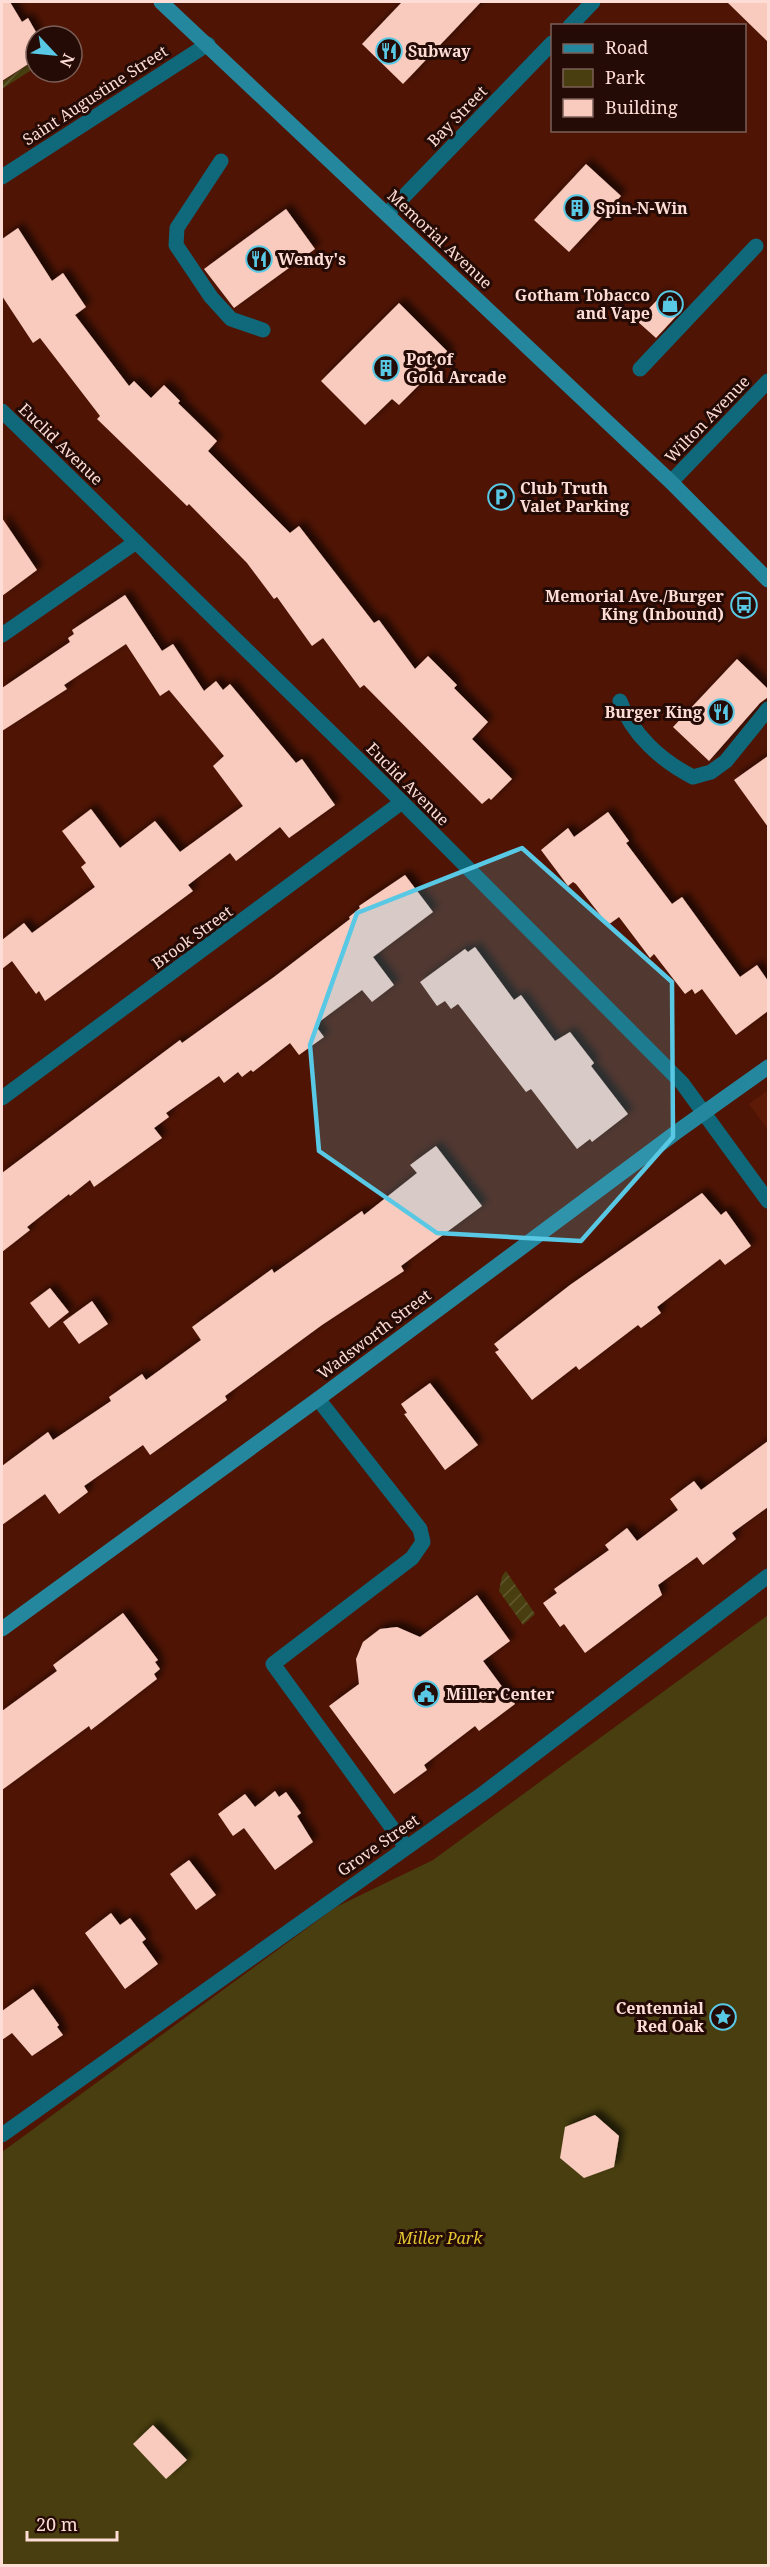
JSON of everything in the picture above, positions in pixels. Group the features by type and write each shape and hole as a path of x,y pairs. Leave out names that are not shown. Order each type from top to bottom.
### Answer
{"street":[{"name":"Memorial Avenue","path":"162,2 671,482 768,580"},
{"path":"572,24 593,2"},
{"name":"Saint Augustine Street","path":"2,177 208,44"},
{"name":"Bay Street","path":"387,214 551,44"},
{"path":"221,161 177,228 176,245 211,297 231,319 263,330"},
{"path":"640,369 756,246"},
{"name":"Wilton Avenue","path":"671,482 768,381"},
{"name":"Euclid Avenue","path":"2,411 402,802 682,1083 768,1201"},
{"path":"2,635 136,542"},
{"path":"620,701 626,718 642,738 672,767 693,777 711,772 726,761 768,709"},
{"name":"Brook Street","path":"2,1098 402,802"},
{"name":"Wadsworth Street","path":"2,1629 768,1067"},
{"path":"318,1399 420,1529 423,1542 412,1558 273,1664 406,1847"},
{"name":"Grove Street","path":"2,2135 485,1792 768,1576"}],"highlighted area":[{"path":"522,848 672,982 673,1137 581,1241 437,1233 319,1151 310,1045 357,913"}],"shaded area":[{"path":"768,1090 768,1130 749,1104"}],"green space":[{"path":"24,67 24,75 2,89 2,82"},
{"path":"506,1571 535,1614 523,1625 499,1591 502,1576"},
{"name":"Miller Park","path":"768,1615 768,2565 2,2565 2,2152 336,1907 433,1860"}],"building":[{"path":"2,2 10,2 22,22 28,18 31,24 24,24 24,67 2,81"},
{"path":"402,2 481,2 403,84 362,44"},
{"path":"727,2 768,2 768,42"},
{"name":"Spin-N-Win","path":"586,164 621,196 569,252 534,220"},
{"name":"Wendy's","path":"286,209 315,249 234,308 204,269"},
{"path":"18,228 52,281 63,273 86,307 75,315 129,386 134,381 151,398 164,385 180,401 178,403 217,441 208,451 290,533 299,526 374,623 379,620 415,669 428,656 457,685 454,688 488,722 472,739 512,779 491,800 489,798 482,804 364,685 360,688 323,638 312,646 277,597 274,599 247,563 189,504 187,506 97,419 100,416 40,338 33,343 2,296 2,239"},
{"path":"663,294 682,310 656,338 637,321"},
{"name":"Pot of Gold Arcade","path":"399,303 450,354 399,405 392,399 365,425 321,381"},
{"path":"2,518 37,570 2,596"},
{"path":"125,595 162,651 173,644 204,691 216,681 223,690 230,684 296,763 302,759 335,805 289,838 280,827 236,861 230,853 188,885 193,891 45,1001 39,991 36,994 12,961 2,969 2,940 24,923 32,933 95,887 81,867 86,863 62,831 91,809 120,848 155,821 180,852 243,806 213,766 224,756 169,690 160,696 126,644 64,685 67,689 2,731 2,688 70,642 68,638 74,634 72,630"},
{"name":"Burger King","path":"737,659 768,689 768,697 760,703 709,761 673,727"},
{"path":"768,756 768,827 734,780"},
{"path":"608,812 629,841 626,843 672,904 682,897 740,977 757,965 768,981 768,1011 736,1035 702,989 695,994 692,989 685,994 654,954 650,958 619,917 608,925 576,884 573,882 568,886 541,850 568,828 574,837"},
{"path":"405,875 433,912 373,957 394,985 372,1002 362,990 315,1025 324,1037 299,1055 290,1043 253,1072 251,1070 242,1077 238,1072 224,1083 219,1076 166,1113 169,1117 154,1128 162,1138 94,1187 90,1180 70,1196 69,1194 27,1227 30,1230 2,1252 2,1173 180,1040 182,1043 274,977 350,919 349,917 360,908 359,906"},
{"path":"475,947 514,1000 521,995 555,1041 570,1032 594,1063 591,1066 628,1114 592,1142 590,1139 577,1149 531,1089 526,1092 458,1004 451,1009 445,1001 437,1006 420,982 465,949 468,952"},
{"path":"436,1146 482,1206 401,1266 404,1271 322,1325 225,1396 227,1400 150,1455 143,1445 84,1486 88,1492 59,1514 45,1494 2,1525 2,1466 48,1432 53,1440 111,1401 109,1397 142,1374 146,1380 201,1340 192,1327 272,1269 274,1273 362,1211 364,1215 417,1173 410,1165"},
{"path":"702,1193 721,1215 726,1211 751,1246 725,1265 720,1259 657,1307 661,1313 641,1328 638,1325 579,1370 576,1366 532,1400 495,1352 499,1350 494,1344 570,1285"},
{"path":"50,1288 69,1312 49,1328 30,1303"},
{"path":"92,1301 108,1324 79,1344 63,1322"},
{"path":"430,1383 478,1445 445,1470 404,1414 407,1413 401,1404"},
{"path":"768,1441 768,1507 732,1533 736,1539 703,1565 697,1557 658,1585 662,1595 585,1653 564,1624 560,1627 543,1603 557,1593 554,1589 609,1550 605,1545 627,1528 637,1541 678,1510 670,1499 694,1481 701,1490"},
{"name":"Miller Center","path":"477,1595 510,1641 483,1661 515,1704 479,1731 475,1726 424,1765 427,1770 394,1794 329,1706 359,1684 356,1659 363,1642 380,1629 397,1627 420,1637"},
{"path":"123,1613 158,1660 155,1662 160,1669 154,1674 157,1679 91,1730 89,1726 2,1790 2,1711 57,1671 53,1665"},
{"path":"275,1791 279,1797 286,1792 301,1813 297,1816 313,1842 275,1870 244,1828 233,1836 218,1814 245,1794 255,1807"},
{"path":"189,1860 216,1895 196,1910 170,1874"},
{"path":"111,1913 120,1925 130,1918 146,1939 142,1942 158,1964 125,1989 85,1933"},
{"path":"33,1989 59,2025 57,2027 63,2035 32,2056 12,2033 2,2040 2,2011"},
{"path":"595,2115 619,2136 614,2167 584,2178 560,2158 565,2127"},
{"path":"153,2425 187,2460 166,2479 133,2444"}],"place":[{"name":"Subway","path":"389,51"},
{"name":"Spin-N-Win","path":"577,208"},
{"name":"Wendy's","path":"259,259"},
{"name":"Gotham Tobacco and Vape","path":"670,304"},
{"name":"Pot of Gold Arcade","path":"386,368"},
{"name":"Club Truth Valet Parking","path":"501,497"},
{"name":"Memorial Ave./Burger King (Inbound)","path":"744,605"},
{"name":"Burger King","path":"721,712"},
{"name":"Miller Center","path":"426,1694"},
{"name":"Centennial Red Oak","path":"723,2017"}]}
